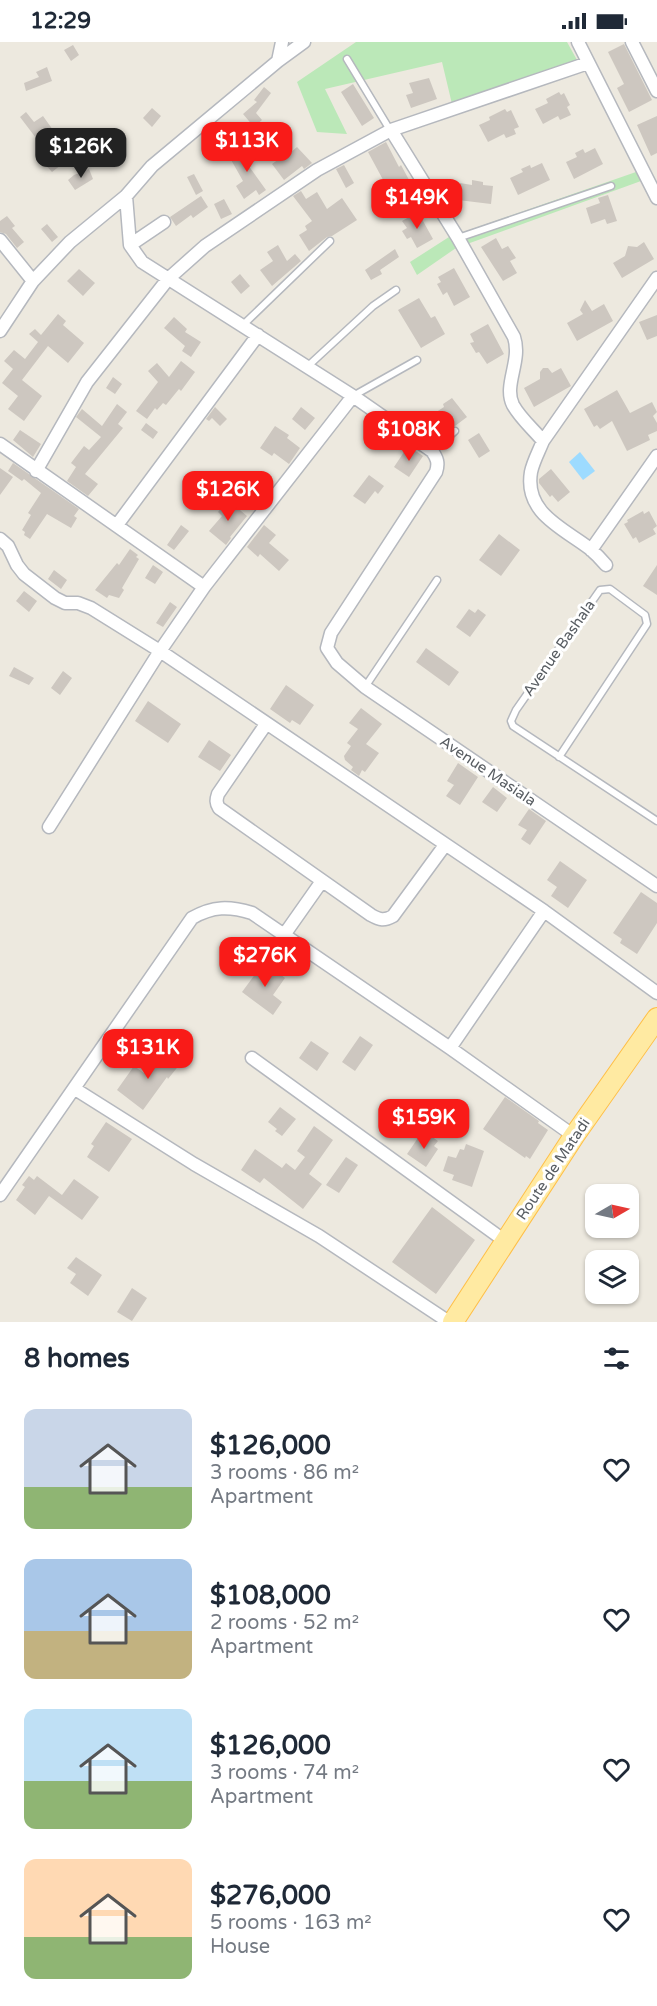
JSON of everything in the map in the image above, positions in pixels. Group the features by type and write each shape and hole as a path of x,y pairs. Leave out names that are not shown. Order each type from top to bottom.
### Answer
{"main road":[{"name":"Route de Matadi","path":"451,1322 574,1136 657,1018"}],"street":[{"path":"278,61 282,42"},
{"path":"0,331 33,281 70,242 126,196 152,166 304,42"},
{"path":"578,42 657,198"},
{"path":"632,42 651,64 657,91"},
{"path":"36,471 87,382 168,279 205,246 316,170 391,130 588,63"},
{"path":"391,130 458,238 514,337 518,353 510,389 511,397 514,406 543,441"},
{"path":"126,196 130,245 142,262 308,366 432,451"},
{"path":"130,245 164,222"},
{"path":"0,240 33,281"},
{"path":"606,565 591,550 546,518 534,502 530,482 531,470 543,441 657,278"},
{"path":"117,525 258,334"},
{"path":"49,827 159,651 204,587 353,396"},
{"path":"0,444 204,587"},
{"name":"Avenue Masiala","path":"432,451 437,458 436,472 331,633 327,648 337,663 365,687 657,886"},
{"path":"591,550 657,456"},
{"path":"0,539 8,546 24,574 55,598 65,603 78,603 91,608 159,651 544,911 657,993"},
{"path":"266,724 216,799 219,808 371,915 380,920 387,920 393,916 445,845"},
{"path":"284,935 322,881"},
{"path":"0,1195 192,918 204,911 217,908 235,908 252,913 574,1136"},
{"path":"450,1048 544,911"},
{"path":"252,1059 505,1241"},
{"path":"75,1089 194,1164 319,1236 451,1322"}],"lane":[{"path":"347,58 391,130"},
{"path":"458,238 611,186"},
{"path":"243,325 330,242"},
{"path":"308,366 373,306 396,290"},
{"path":"353,396 417,360"},
{"path":"432,451 455,431"},
{"path":"365,687 437,580"},
{"name":"Avenue Bashala","path":"559,757 647,624 645,615 610,589 600,590 512,716 511,721 513,726 559,757 657,821"}],"green space":[{"path":"356,42 567,42 577,60 452,104 442,62 325,89 347,134 317,132 297,82"},
{"path":"636,172 641,181 456,248 417,275 410,262 449,237"}],"water":[{"path":"580,452 595,471 583,480 569,462"}],"building":[{"path":"624,44 652,100 629,112 617,88 624,84 608,52"},
{"path":"73,45 79,55 71,61 64,50"},
{"path":"47,67 52,81 26,91 24,83 39,77 36,72"},
{"path":"429,78 437,99 411,108 406,95 413,93 409,83"},
{"path":"353,84 374,118 362,126 341,92"},
{"path":"264,87 271,93 256,113 262,120 254,127 243,114 257,102 254,100"},
{"path":"559,92 561,95 564,93 570,105 567,107 571,115 560,120 558,116 543,124 535,109 548,103 546,99"},
{"path":"152,108 161,116 152,127 143,118"},
{"path":"505,109 507,112 511,110 519,127 514,129 516,134 506,138 504,134 488,142 479,125"},
{"path":"26,112 34,122 43,116 53,130 39,142 20,117"},
{"path":"657,116 657,153 651,156 637,125"},
{"path":"87,131 95,141 84,149 77,138"},
{"path":"386,142 415,191 395,202 368,152"},
{"path":"250,146 258,159 248,165 266,190 259,195 256,190 244,199 236,186 243,181 230,158"},
{"path":"297,147 312,163 304,169 302,166 284,180 272,164 282,157 283,159"},
{"path":"595,148 603,164 574,179 566,162 577,157 575,153 583,149 585,153"},
{"path":"51,153 61,165 52,172 42,161"},
{"path":"542,163 550,180 518,195 510,178 523,172 521,169"},
{"path":"344,165 354,183 346,188 336,169"},
{"path":"89,169 93,179 75,190 68,180"},
{"path":"194,174 203,191 196,195 187,177"},
{"path":"472,180 493,186 491,204 458,200 460,183 472,185"},
{"path":"301,191 306,199 317,192 327,209 342,198 357,220 327,237 309,251 299,235 307,230 305,226 312,221 293,196"},
{"path":"608,195 617,221 607,224 605,219 591,224 586,208 600,203 598,198"},
{"path":"201,196 208,207 193,218 191,215 176,226 170,217"},
{"path":"224,199 232,214 221,219 214,204"},
{"path":"418,212 433,239 417,248 411,237 407,239 402,231 407,228 402,221"},
{"path":"7,216 15,226 12,228 24,242 17,248 6,234 0,232 0,221"},
{"path":"47,224 58,237 52,242 41,229"},
{"path":"496,238 502,249 508,246 516,258 510,261 517,273 503,281 481,247"},
{"path":"644,242 654,259 622,278 613,263 625,256 628,246 637,247"},
{"path":"278,245 287,261 295,254 301,261 272,286 260,270 273,261 267,252"},
{"path":"395,249 399,257 380,270 382,274 371,280 365,270"},
{"path":"454,268 470,297 454,306 447,292 443,295 437,284 441,282 438,277"},
{"path":"79,269 95,283 83,296 67,281"},
{"path":"240,274 250,286 241,294 231,282"},
{"path":"419,298 431,318 435,316 445,334 421,348 398,310"},
{"path":"585,300 592,311 604,304 613,321 577,341 567,323 583,314 580,310"},
{"path":"58,314 66,321 63,325 84,343 68,363 48,346 22,380 42,396 24,421 8,409 18,396 2,383 13,369 4,361 14,350 25,359 38,342 29,334 35,329 41,335"},
{"path":"657,315 657,336 647,340 639,322"},
{"path":"174,317 187,329 185,332 201,342 191,357 182,351 185,346 164,328"},
{"path":"488,324 504,354 487,364 470,343 474,342 470,334"},
{"path":"181,361 195,372 181,391 179,389 166,405 163,403 157,410 155,408 147,419 136,411 158,382 148,371 157,363 169,377"},
{"path":"543,368 548,368 552,373 561,368 571,386 534,407 524,388 540,379 540,372"},
{"path":"113,377 122,384 115,394 106,388"},
{"path":"617,390 630,413 652,402 657,412 653,416 657,423 657,431 648,435 650,440 627,451 612,421 600,429 597,425 594,427 584,409"},
{"path":"452,398 467,417 438,435 427,418 444,407 443,404"},
{"path":"117,404 127,412 118,424 123,428 85,474 98,484 88,496 67,481 76,467 71,463 84,446 89,450 101,437 76,417 82,409 102,426"},
{"path":"215,407 227,419 220,426 212,418 209,421 206,419"},
{"path":"301,407 315,418 305,430 292,419"},
{"path":"146,423 158,432 153,439 141,430"},
{"path":"275,426 289,435 287,438 300,448 289,464 274,453 272,456 260,448"},
{"path":"20,430 41,444 33,457 13,440"},
{"path":"479,433 490,451 479,458 468,440"},
{"path":"408,446 423,456 409,477 394,467"},
{"path":"13,463 79,509 74,516 77,518 71,528 47,514 30,539 24,535 25,532 22,530 31,515 28,513 41,493 24,479 22,481 8,471"},
{"path":"0,468 13,477 0,495"},
{"path":"551,469 570,492 558,502 552,495 550,497 539,483 539,479"},
{"path":"369,475 384,486 378,494 375,491 365,504 353,496"},
{"path":"228,500 247,516 226,545 209,531 222,516 218,512"},
{"path":"643,511 644,514 649,511 657,526 653,529 656,534 639,543 636,537 633,539 624,524"},
{"path":"181,525 189,531 174,550 167,545"},
{"path":"264,525 276,535 269,543 289,560 279,571 260,554 258,557 247,547"},
{"path":"499,534 520,550 501,576 479,560"},
{"path":"130,549 138,555 136,557 139,559 122,588 124,590 119,598 109,595 107,598 95,590 117,563 119,565"},
{"path":"153,565 163,572 155,584 145,578"},
{"path":"657,565 657,595 643,586"},
{"path":"54,570 67,580 61,589 48,579"},
{"path":"24,591 37,601 29,612 16,601"},
{"path":"170,602 177,607 163,627 156,623"},
{"path":"469,609 475,613 478,609 486,615 470,637 456,627"},
{"path":"426,648 459,672 449,686 416,662"},
{"path":"14,667 34,678 29,685 9,676"},
{"path":"63,671 72,678 60,695 51,688"},
{"path":"286,685 314,705 300,725 292,720 290,723 270,709"},
{"path":"148,701 181,724 168,743 135,721"},
{"path":"361,708 382,724 366,744 379,753 365,772 362,770 359,776 351,770 353,767 344,756 351,746 347,743 358,729 349,723"},
{"path":"209,740 231,755 220,771 198,757"},
{"path":"458,763 478,777 460,805 446,796 454,785 447,781"},
{"path":"493,787 507,798 497,812 482,802"},
{"path":"529,809 546,821 530,845 521,839 527,830 518,825"},
{"path":"560,861 587,880 568,908 551,896 557,887 547,880"},
{"path":"641,892 657,903 657,923 637,954 620,943 622,939 613,933"},
{"path":"264,962 285,978 273,995 282,1002 273,1015 242,992"},
{"path":"360,1036 373,1045 355,1071 342,1062"},
{"path":"311,1041 329,1053 317,1071 299,1058"},
{"path":"162,1049 180,1064 168,1079 167,1077 143,1110 117,1090 134,1066 144,1073"},
{"path":"505,1097 548,1130 530,1159 526,1156 525,1158 483,1129"},
{"path":"280,1107 296,1119 282,1136 268,1122"},
{"path":"106,1122 132,1139 109,1172 87,1157 94,1146 91,1144"},
{"path":"314,1126 333,1140 309,1174 322,1184 303,1209 264,1178 260,1183 241,1170 255,1149 282,1168 286,1163 295,1170 305,1157 297,1151"},
{"path":"420,1135 428,1141 431,1136 438,1141 434,1146 438,1149 426,1167 407,1154"},
{"path":"466,1144 484,1151 472,1187 452,1180 454,1175 443,1171 448,1156 456,1158 460,1149 464,1150"},
{"path":"346,1157 358,1165 339,1193 326,1185"},
{"path":"29,1176 34,1180 37,1176 62,1195 74,1179 99,1197 82,1220 49,1196 35,1215 16,1200 25,1187 22,1185"},
{"path":"432,1207 475,1240 436,1294 392,1262"},
{"path":"76,1257 102,1275 88,1296 70,1283 76,1274 67,1268"},
{"path":"132,1288 147,1298 132,1321 117,1312"}]}
